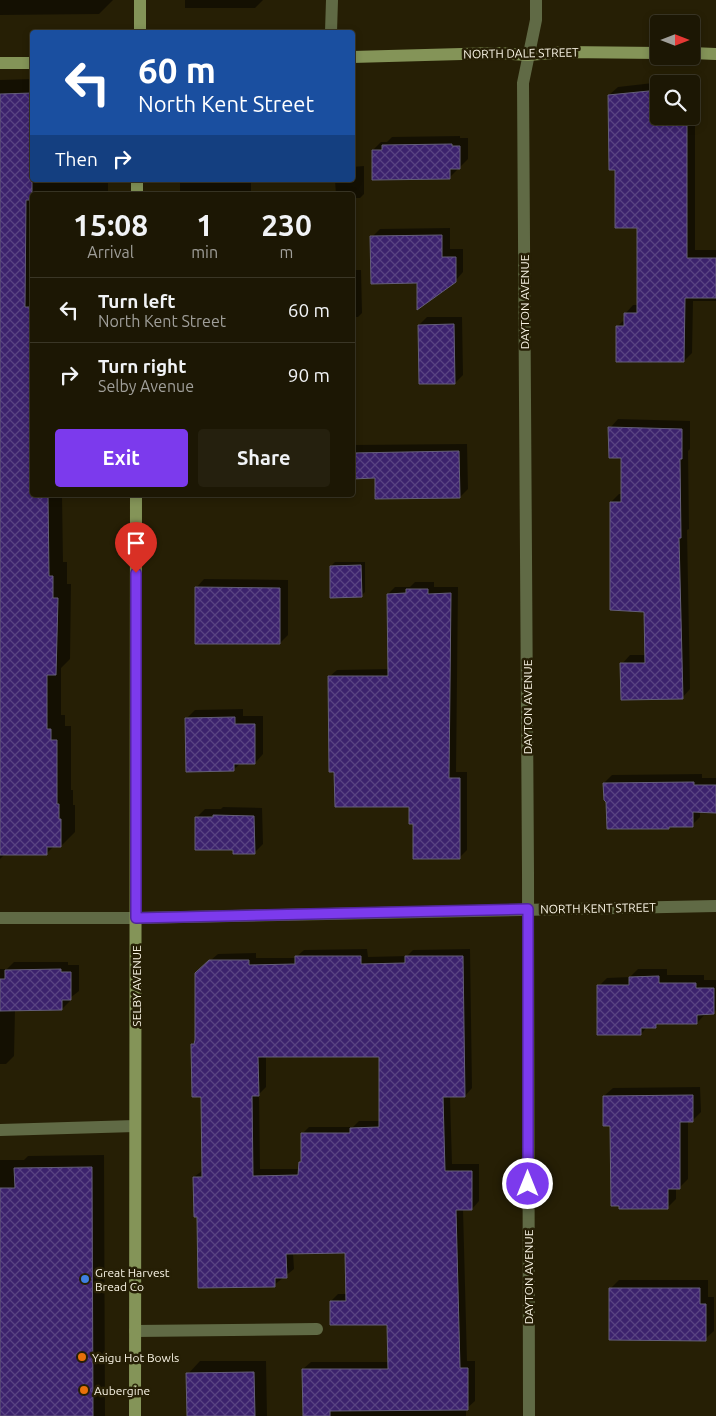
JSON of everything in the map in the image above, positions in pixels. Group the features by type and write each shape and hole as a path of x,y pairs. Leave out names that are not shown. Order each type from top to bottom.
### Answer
{"street":[{"path":"140,0 140,30"},
{"path":"331,30 332,0"},
{"name":"DAYTON AVENUE","path":"529,1416 523,83 536,20 536,0"},
{"name":"NORTH DALE STREET","path":"355,57 498,53 528,55 565,52 650,53"},
{"path":"700,54 716,54"},
{"path":"0,63 30,63"},
{"name":"SELBY AVENUE","path":"135,1416 136,497"},
{"name":"NORTH KENT STREET","path":"0,918 136,918 716,906"},
{"path":"0,1130 136,1126"},
{"path":"136,1331 317,1329"}],"building":[{"path":"650,91 650,125 687,125 687,258 716,258 716,298 685,298 684,362 616,362 616,326 624,326 624,313 637,313 637,228 615,228 615,170 609,170 608,95"},
{"path":"30,93 30,182 32,182 32,192 30,192 30,200 26,200 25,307 30,307 30,497 48,497 49,576 53,576 53,598 58,598 56,675 47,675 47,729 51,729 51,740 57,740 57,804 59,804 59,819 61,819 61,847 47,847 47,855 0,855 0,94"},
{"path":"452,144 452,146 460,146 460,169 450,169 450,179 372,180 372,150 382,150 382,145"},
{"path":"442,235 442,257 456,257 456,282 417,310 417,283 371,284 370,236"},
{"path":"454,324 455,384 419,384 418,325"},
{"path":"608,427 682,429 682,459 680,459 681,538 679,538 683,699 621,700 620,663 645,663 644,612 610,610 610,502 621,502 621,458 609,458"},
{"path":"459,451 460,498 375,499 375,478 355,479 355,453"},
{"path":"361,565 362,597 330,598 330,566"},
{"path":"195,587 280,588 280,644 195,644"},
{"path":"406,589 428,589 428,594 451,593 449,778 460,778 460,859 413,859 413,824 409,824 409,807 335,807 334,772 329,772 328,676 388,676 387,594 406,593"},
{"path":"235,717 235,724 255,724 255,764 234,764 234,771 186,772 185,718"},
{"path":"694,782 694,785 716,785 716,813 693,812 693,827 607,829 603,783"},
{"path":"213,815 254,816 255,854 233,854 233,850 195,850 195,817 213,817"},
{"path":"295,956 361,956 361,964 405,963 405,956 463,956 465,1097 443,1097 445,1171 472,1171 472,1210 456,1210 460,1368 468,1368 468,1410 330,1411 330,1416 303,1416 302,1369 388,1369 387,1325 330,1325 330,1301 346,1301 345,1253 286,1254 287,1278 275,1278 275,1287 198,1288 197,1217 194,1217 193,1177 202,1177 201,1097 192,1097 191,1044 194,1044 195,1040 195,973 209,960 249,960 249,965 295,964","holes":["258,1057 379,1057 379,1127 350,1128 350,1133 301,1133 301,1162 299,1162 298,1175 253,1176 252,1096 259,1096"]},
{"path":"61,969 61,972 71,972 71,1000 62,1000 62,1010 0,1011 0,979 5,979 5,970"},
{"path":"659,976 659,983 696,983 696,988 714,988 714,1014 697,1015 697,1024 656,1024 656,1028 641,1028 641,1035 597,1035 597,985 629,985 629,977"},
{"path":"693,1095 693,1122 680,1122 680,1189 668,1189 668,1209 619,1209 619,1206 611,1206 610,1126 603,1126 603,1096"},
{"path":"92,1167 93,1416 0,1416 0,1188 15,1188 14,1168"},
{"path":"609,1288 700,1288 700,1304 706,1304 706,1341 609,1340"},
{"path":"254,1372 255,1416 187,1416 186,1373"}],"place":[{"name":"Great Harvest Bread Co","path":"85,1279"},
{"name":"Yaigu Hot Bowls","path":"82,1357"},
{"name":"Aubergine","path":"84,1390"}],"route":[{"path":"136,573 136,918 528,909 528,1184"}]}
